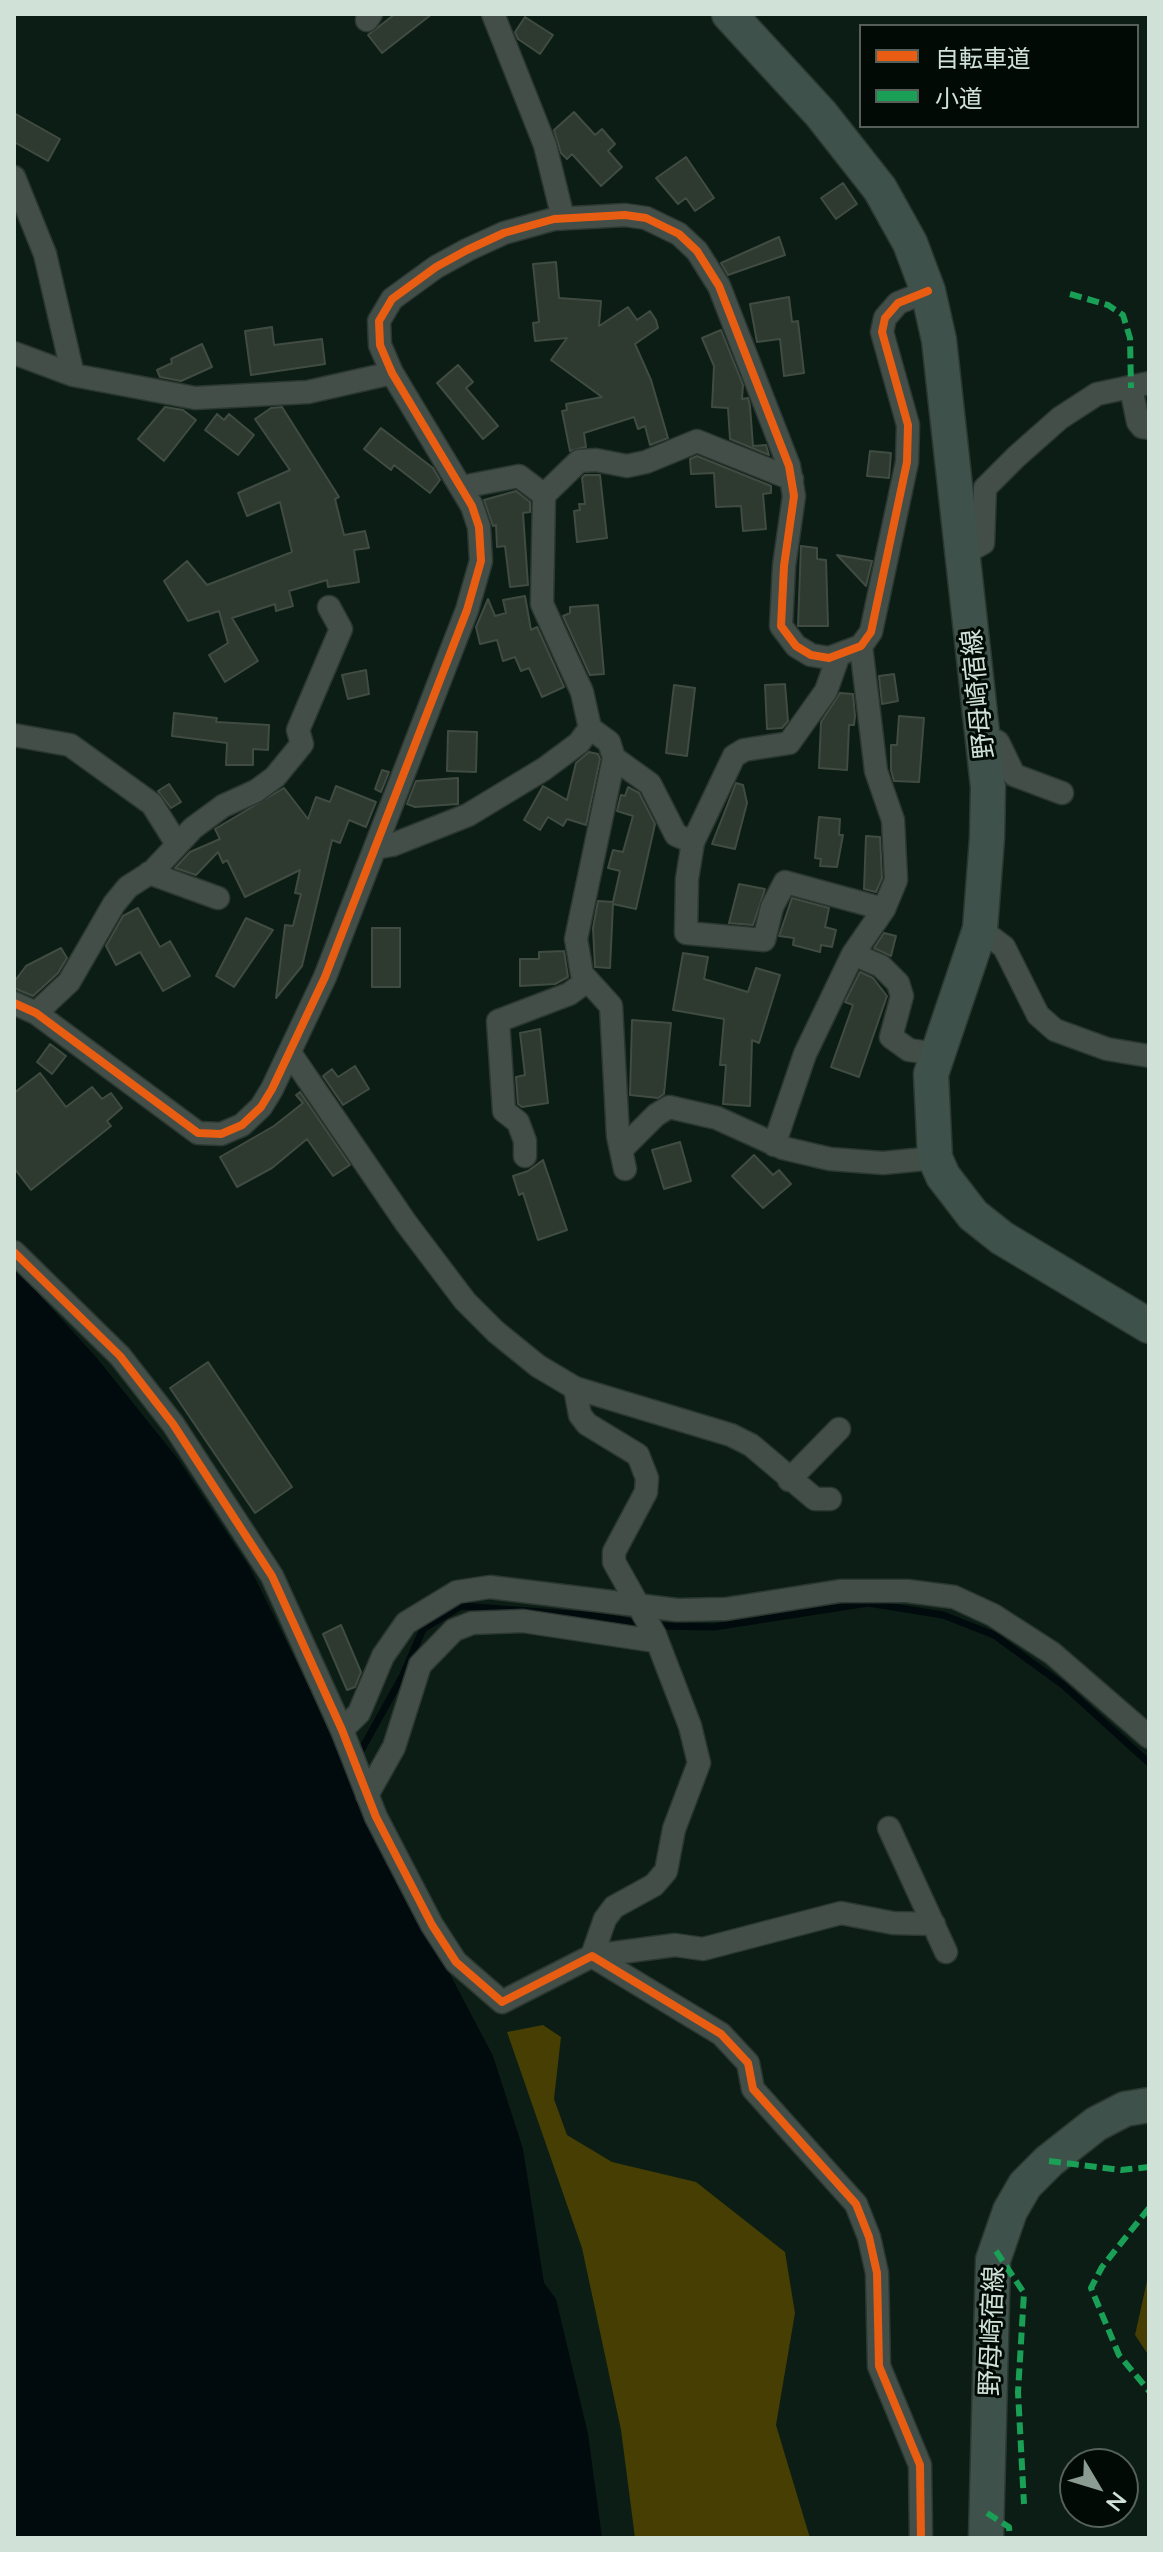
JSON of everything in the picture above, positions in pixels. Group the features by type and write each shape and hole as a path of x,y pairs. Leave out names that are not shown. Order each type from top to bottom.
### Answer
{"main road":[{"name":"野母崎宿線","path":"729,14 821,114 880,189 910,243 928,291 939,340 988,787 986,887 980,929 931,1074 935,1158 943,1176 973,1215 1002,1238 1149,1326"},
{"name":"野母崎宿線","path":"986,2538 993,2260 1010,2211 1025,2185 1096,2124 1125,2109 1149,2105"}],"street":[{"path":"493,14 545,145 563,218"},
{"path":"14,177 45,254 73,375"},
{"path":"14,1003 36,1013 198,1133 232,1131 253,1116 290,1053 325,977 479,576 479,527 462,487 392,373 378,333 379,321 392,299 436,267 467,250 504,233 563,218 609,214 646,218 662,224 690,244 719,286 792,479 794,496 782,588 781,626 796,646 811,655 838,657 861,646 871,632 907,462 908,425 882,332 885,318 898,303 928,291"},
{"path":"14,353 73,375 195,398 308,392 392,373"},
{"path":"963,554 983,543 985,488 1060,418 1097,394 1140,386 1138,422 1142,427 1149,428"},
{"path":"792,479 697,441 646,462 627,466 596,460 579,461 544,495 542,604 582,692 590,728 609,742 614,758 576,939 578,960 587,981 608,999 611,1006 618,1136 623,1159 656,1115 669,1107 717,1118 774,1145 830,1159 883,1163 935,1158"},
{"path":"462,487 519,476 544,495"},
{"path":"36,1013 69,982 114,904 128,887 149,873 177,844 223,806 256,791 275,777 302,744 298,730 341,629 329,607"},
{"path":"774,1145 795,1077 853,954 884,909 896,880 894,834 876,771 861,646"},
{"path":"838,657 826,691 803,719 789,743 744,750 734,756 693,842 687,879 686,933 764,940 772,907 785,882 884,909"},
{"path":"375,848 392,845 468,815 544,769 579,743 590,728"},
{"path":"980,733 998,742 1014,775 1062,793"},
{"path":"14,735 70,745 152,804 177,844"},
{"path":"614,758 650,784 668,825 683,840 693,842"},
{"path":"149,873 218,898"},
{"path":"980,929 1004,947 1038,1015 1055,1030 1107,1049 1149,1056"},
{"path":"853,954 881,966 898,983 902,996 891,1037 909,1050 937,1054"},
{"path":"525,1156 525,1141 518,1122 504,1111 498,1021 569,994 587,981"},
{"path":"290,1053 406,1223 465,1301 538,1366 575,1388 731,1435 751,1445 815,1499 830,1499"},
{"path":"14,1252 120,1356 173,1424 272,1576 345,1737 364,1789 432,1925 456,1962 502,2002 592,1956 675,1945 703,1949 841,1913 893,1923 934,1924"},
{"path":"575,1388 580,1415 587,1424 638,1455 647,1478 646,1492 614,1552 614,1562 655,1641 690,1726 699,1763 674,1829 666,1871 654,1885 614,1907 605,1919 592,1956"},
{"path":"789,1480 839,1429"},
{"path":"345,1737 392,1639 406,1623 457,1592 490,1587 639,1605 726,1609 840,1591 907,1591 954,1597 993,1615 1052,1653 1149,1737"},
{"path":"364,1789 394,1747 420,1665 454,1630 485,1621 523,1621 655,1641"},
{"path":"889,1828 946,1952"},
{"path":"592,1956 721,2034 748,2063 753,2089 856,2204 869,2237 877,2273 879,2366 920,2465 921,2538"}],"shaded area":[{"path":"14,1267 96,1357 178,1459 250,1568 310,1689 360,1803 493,2056 523,2149 544,2283 556,2299 588,2434 602,2538 14,2538"},
{"path":"543,2025 561,2037 554,2099 567,2135 612,2162 696,2182 785,2252 795,2313 776,2425 810,2538 635,2538 621,2430 582,2248 507,2032"},
{"path":"1149,2272 1149,2356 1135,2335"}],"building":[{"path":"395,14 432,14 382,53 368,35"},
{"path":"525,17 553,35 540,54 518,39 515,32"},
{"path":"574,112 595,135 602,129 615,144 608,151 622,167 601,186 572,154 567,159 561,153 554,130"},
{"path":"14,113 60,139 48,161 14,142"},
{"path":"686,157 714,198 695,211 686,198 678,204 656,178"},
{"path":"843,183 857,204 836,219 821,198"},
{"path":"779,237 785,255 728,275 721,263"},
{"path":"556,262 559,298 601,301 599,326 628,307 637,320 650,311 656,320 658,328 635,344 651,380 668,438 650,445 645,426 638,429 634,417 584,433 586,447 570,451 562,411 567,410 566,404 602,397 551,360 567,338 535,341 533,323 539,322 533,264"},
{"path":"789,297 792,322 798,321 804,373 784,376 780,339 757,342 750,304"},
{"path":"272,327 274,345 322,339 325,364 251,375 245,331"},
{"path":"721,330 743,385 742,399 748,398 753,446 766,445 769,455 730,439 728,408 712,407 714,366 702,338"},
{"path":"202,344 212,367 181,381 160,377 157,370 172,363 171,359"},
{"path":"458,365 473,382 466,388 498,426 483,439 437,383"},
{"path":"165,407 183,410 196,420 164,461 138,439"},
{"path":"282,407 339,497 335,499 344,535 365,531 369,548 354,550 359,582 328,587 327,580 289,591 293,606 276,611 275,604 232,618 258,661 225,682 209,655 228,643 219,611 188,621 164,581 187,561 207,585 292,552 280,502 247,516 238,493 290,470 255,419 271,408"},
{"path":"217,414 224,420 229,414 254,435 238,455 205,430"},
{"path":"381,428 433,468 440,480 430,493 394,465 391,470 364,449"},
{"path":"870,451 891,453 889,478 867,476"},
{"path":"697,456 771,486 771,493 763,494 766,529 743,531 741,506 716,507 714,473 691,474 690,459"},
{"path":"585,475 600,475 607,538 577,542 574,511 580,510 579,504 585,504 582,478"},
{"path":"516,491 530,502 530,512 523,513 528,585 510,587 505,546 497,547 496,525 493,526 484,500"},
{"path":"801,546 817,548 817,559 826,560 828,626 798,626"},
{"path":"837,555 872,561 866,586"},
{"path":"525,596 531,630 537,627 564,687 542,697 529,668 521,671 515,657 503,661 497,640 480,644 476,627 488,599 495,616 506,613 503,600"},
{"path":"598,605 604,674 590,675 563,616 570,613 570,607"},
{"path":"366,670 369,694 348,699 342,675"},
{"path":"894,674 898,701 882,704 879,676"},
{"path":"785,684 788,721 782,728 767,729 765,685"},
{"path":"674,685 695,688 687,756 666,753"},
{"path":"840,693 853,694 855,716 854,725 849,725 847,770 819,768 821,722"},
{"path":"174,713 217,718 216,722 269,725 268,750 253,749 253,765 226,765 227,743 172,736"},
{"path":"899,716 924,718 919,782 894,781 891,745 897,745"},
{"path":"448,731 477,732 476,772 447,771"},
{"path":"589,752 598,754 600,759 586,825 567,819 563,826 548,817 540,830 524,820 543,786 567,800 576,763"},
{"path":"382,770 389,772 381,792 375,789"},
{"path":"458,778 458,804 415,807 407,804 416,781"},
{"path":"736,783 743,785 747,803 735,849 712,844"},
{"path":"169,784 181,802 171,808 158,791"},
{"path":"336,786 376,802 366,827 349,820 340,843 332,840 302,966 276,998 285,925 293,926 301,894 295,893 300,870 245,897 227,860 223,863 218,852 196,875 175,868 190,852 220,839 215,829 284,788 308,819 316,797 330,802"},
{"path":"628,787 639,793 655,824 636,909 613,904 610,968 595,967 593,928 598,901 613,902 620,871 608,868 613,850 623,852 633,816 617,811 621,795 625,796"},
{"path":"819,817 840,819 839,835 843,835 837,867 820,866 821,859 815,858"},
{"path":"866,836 880,837 882,878 876,892 864,889"},
{"path":"739,884 765,889 753,925 729,923"},
{"path":"792,898 829,908 825,927 836,930 832,947 821,945 820,952 793,945 794,938 779,936"},
{"path":"138,908 160,947 170,941 190,976 163,991 140,952 116,965 106,946 123,916"},
{"path":"246,918 273,930 234,987 216,976"},
{"path":"372,928 400,928 400,987 372,987"},
{"path":"884,933 896,936 891,956 874,948"},
{"path":"61,948 67,958 58,973 33,996 14,988 14,982 26,966"},
{"path":"564,951 568,977 555,984 520,986 520,959 539,959 539,952"},
{"path":"683,953 708,957 704,979 748,992 756,968 780,975 759,1043 752,1040 750,1106 723,1104 726,1065 720,1065 724,1019 673,1010"},
{"path":"860,972 873,978 887,996 859,1077 831,1067 853,1005 845,1002"},
{"path":"632,1020 671,1023 664,1094 658,1098 630,1095"},
{"path":"540,1029 548,1103 522,1107 518,1104 516,1077 525,1075 520,1033"},
{"path":"50,1044 66,1056 52,1074 37,1062"},
{"path":"355,1066 369,1089 343,1105 323,1076 332,1069 338,1077"},
{"path":"40,1073 66,1107 92,1087 102,1099 111,1093 122,1108 107,1121 111,1126 31,1190 14,1168 14,1093"},
{"path":"300,1092 350,1165 333,1176 307,1139 272,1168 237,1187 220,1157 274,1126 303,1103 296,1095"},
{"path":"680,1142 691,1181 664,1189 652,1150"},
{"path":"754,1155 773,1175 779,1170 791,1184 763,1208 732,1176"},
{"path":"543,1160 567,1230 538,1240 523,1193 519,1195 513,1176 528,1171"},
{"path":"208,1362 292,1487 255,1513 170,1388"},
{"path":"341,1625 361,1672 355,1687 347,1690 323,1634"}],"waterway":[{"path":"657,1626 714,1627 868,1603 943,1615 994,1635 1063,1685 1149,1763"},
{"path":"358,1756 403,1675 423,1629 461,1606 597,1616 644,1624"}],"marked path":[{"path":"1070,294 1108,305 1123,315 1130,338 1131,388"},
{"path":"1049,2161 1121,2170 1149,2167"},
{"path":"1149,2208 1102,2267 1091,2288 1119,2355 1149,2391"},
{"path":"996,2251 1024,2293 1018,2392 1024,2504"},
{"path":"987,2513 1009,2527 1010,2538"}],"cycle path":[{"path":"14,1003 36,1013 198,1133 221,1134 242,1125 261,1107 272,1089 325,977 467,610 481,561 479,527 472,506 392,373 380,345 379,321 392,299 436,267 467,250 504,233 554,219 625,215 646,218 679,234 697,251 719,286 789,466 794,496 784,566 781,626 796,646 811,655 829,658 861,646 871,632 907,462 908,425 882,332 885,318 898,303 928,291"},
{"path":"14,1252 120,1356 173,1424 272,1576 342,1730 376,1817 432,1925 456,1962 502,2002 592,1956 721,2034 748,2063 753,2089 856,2204 869,2237 877,2273 879,2366 920,2465 921,2538"}]}
